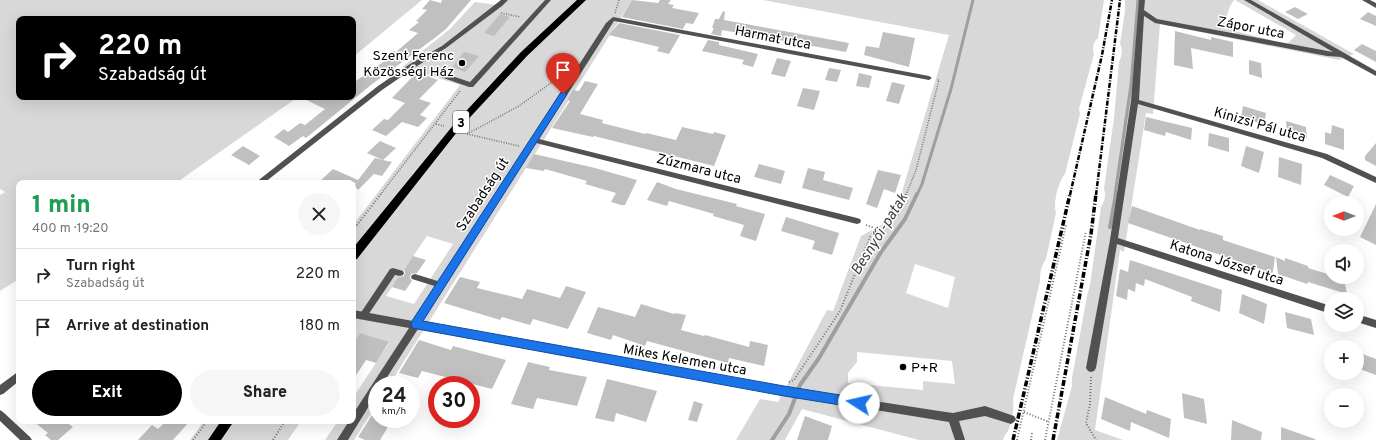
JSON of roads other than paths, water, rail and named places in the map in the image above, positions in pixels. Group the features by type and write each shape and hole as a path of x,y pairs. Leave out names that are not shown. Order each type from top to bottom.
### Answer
{"main road":[{"name":"3","path":"356,252 453,130 524,54 582,0"},
{"path":"214,440 226,424"}],"street":[{"path":"437,74 468,84 531,20 548,0"},
{"path":"1091,368 1114,240 1135,101 1142,0"},
{"path":"1247,0 1376,74"},
{"path":"1365,0 1376,6"},
{"path":"263,180 380,88 412,66 444,47 502,3"},
{"path":"1139,29 1155,21 1141,11"},
{"name":"Szabadság út","path":"383,376 578,71 613,19"},
{"name":"Harmat utca","path":"613,19 929,78"},
{"name":"Zápor utca","path":"1155,21 1327,54 1343,55"},
{"name":"Kinizsi Pál utca","path":"1135,101 1324,156 1376,180"},
{"name":"Zúzmara utca","path":"534,140 857,221"},
{"name":"Katona József utca","path":"1114,240 1324,308"},
{"name":"Mikes Kelemen utca","path":"356,315 416,324 784,391 953,418 985,411 1011,419"},
{"path":"1364,320 1376,324"},
{"path":"0,391 16,378"},
{"name":"Szabadság út","path":"356,418 368,399"},
{"path":"0,415 27,440"},
{"path":"953,418 960,440"},
{"name":"Szabadság út","path":"342,440 352,424"}],"lane":[{"path":"363,316 393,271 400,273"},
{"path":"415,277 441,285"}],"waterway":[{"name":"Besnyői-patak","path":"917,195 922,184 951,89 973,0"},
{"path":"1115,195 1131,85 1138,0"},
{"name":"Besnyői-patak","path":"772,440 789,414 800,385 819,358 881,252 905,219 917,194"},
{"path":"1110,227 1116,194"}],"railway":[{"path":"1070,195 1102,55 1112,0"},
{"path":"1096,195 1120,0"},
{"path":"1013,440 1070,194"},
{"path":"1053,440 1091,234 1096,194"}],"place":[{"name":"Szent Ferenc Közösségi Ház","path":"462,63"},
{"name":"P+R","path":"903,367"}]}
